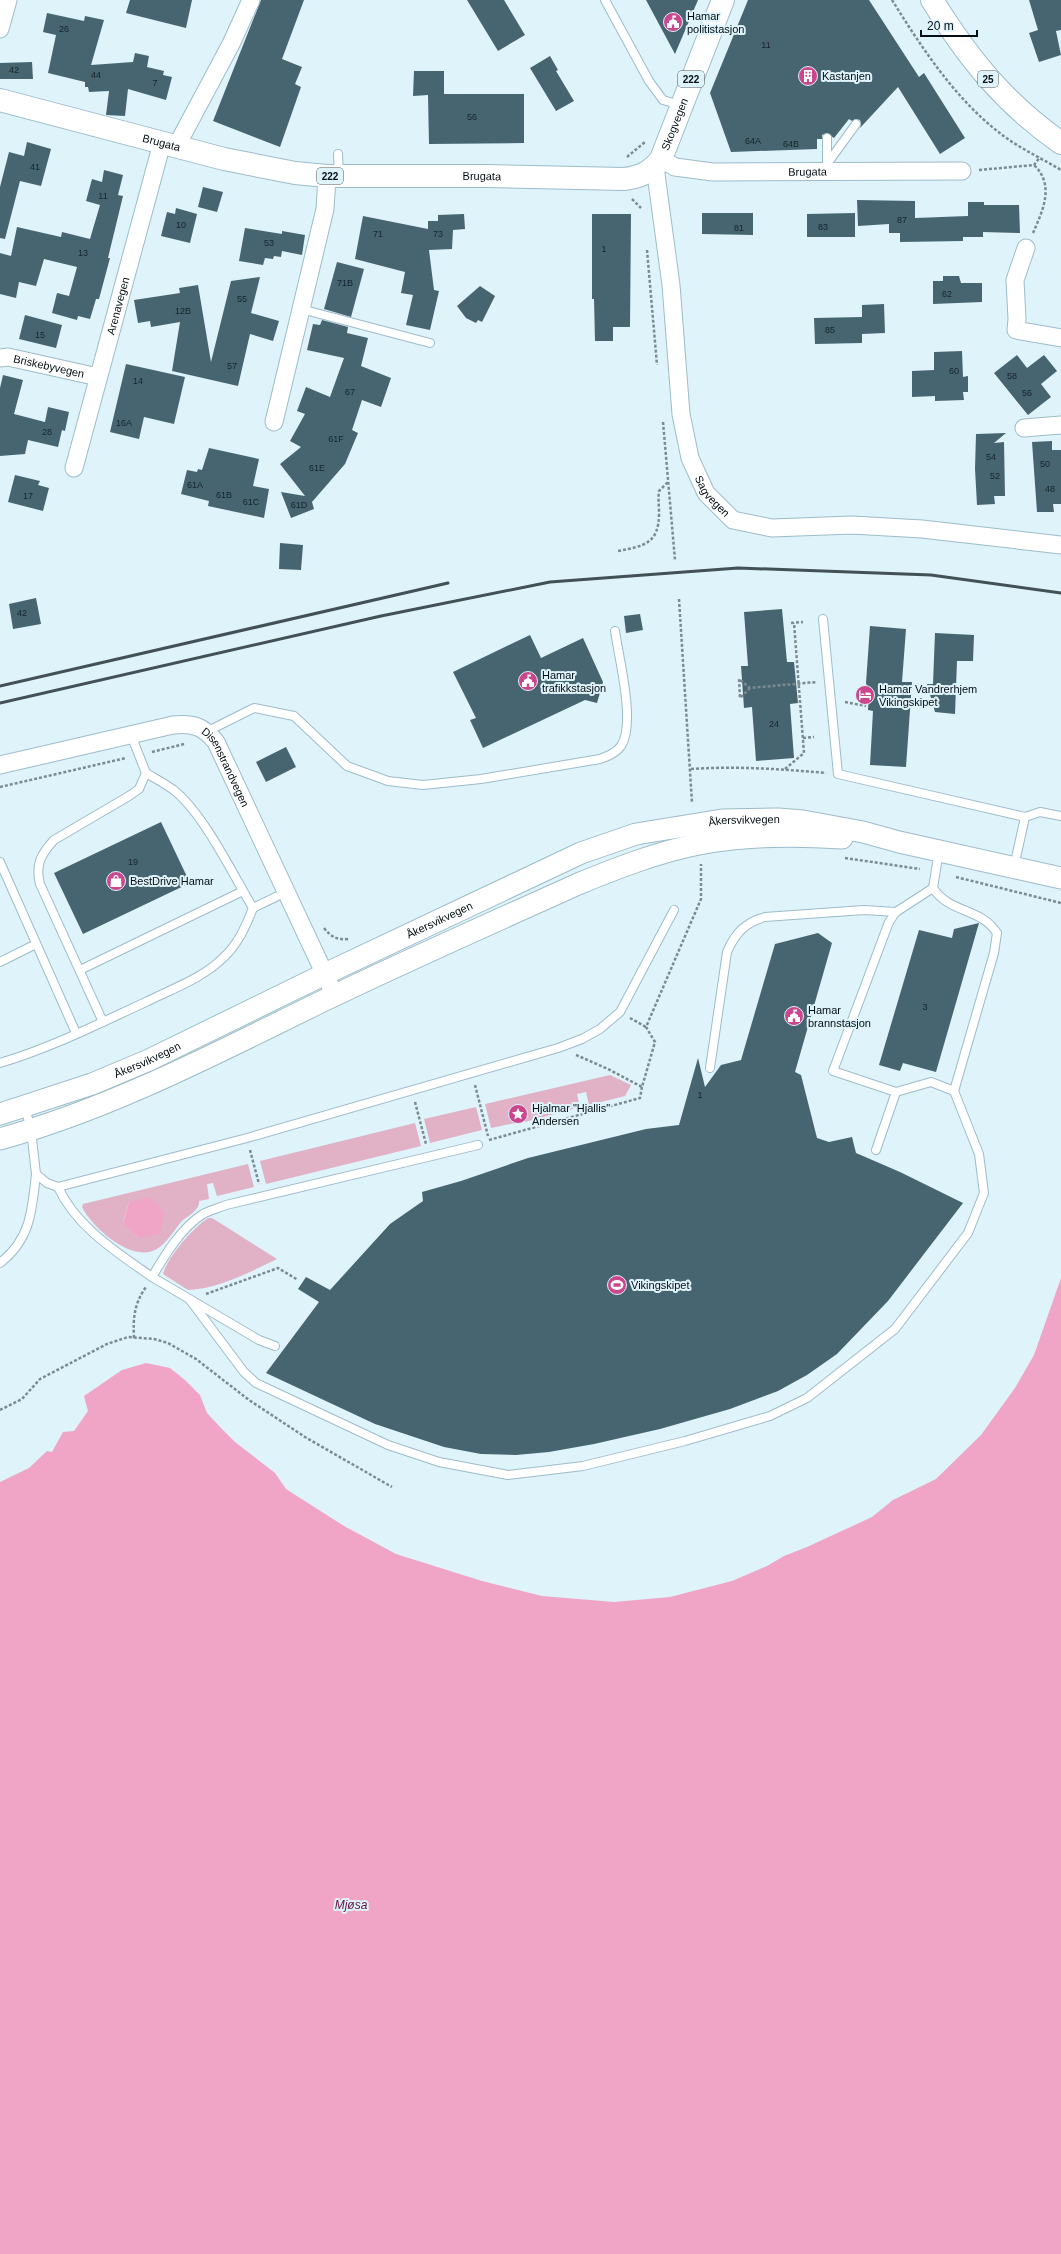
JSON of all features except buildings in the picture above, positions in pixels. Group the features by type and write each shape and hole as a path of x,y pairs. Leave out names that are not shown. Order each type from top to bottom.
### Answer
{"main road":[{"name":"Skogvegen","path":"658,163 723,0"},
{"name":"25","path":"932,0 980,71 1026,116 1061,143"},
{"name":"Brugata","path":"0,100 169,145 265,168 333,176 487,176 624,179 646,174 658,163"}],"street":[{"path":"0,29 8,0"},
{"name":"Arenavegen","path":"74,468 98,377 169,145 231,44 251,0"},
{"name":"Brugata","path":"658,163 675,167 713,172 827,167 962,171"},
{"name":"Sagvegen","path":"658,163 671,286 681,414 690,458 706,494 733,520 772,528 852,525 922,529 1061,545"},
{"path":"274,422 333,176"},
{"path":"1026,248 1015,280 1018,319 1016,330 1061,338"},
{"name":"Briskebyvegen","path":"0,358 8,357 98,377"},
{"path":"1024,428 1061,425"},
{"name":"Disenstrandvegen","path":"0,765 186,724 208,731 216,742 335,996"},
{"name":"Åkersvikvegen","path":"0,1114 92,1084 149,1060 325,974 581,853 636,834 722,820 778,819 832,825 899,842 1061,878"},
{"name":"Åkersvikvegen","path":"0,1138 31,1130 123,1096 170,1076 335,996 578,884 664,853 713,842 772,837 840,837 899,842"}],"lane":[{"path":"605,0 649,82 663,100 680,105"},
{"path":"827,167 856,124"},
{"path":"827,138 827,167"},
{"path":"333,176 338,154"},
{"path":"301,309 430,344"},
{"path":"823,619 838,774 1025,817 1040,812 1061,816"},
{"path":"208,731 254,708 294,716 347,766 388,781 423,785 481,779 600,759 612,755 620,748 625,739 628,720 615,631"},
{"path":"131,735 146,773 175,792 192,810 207,830 253,908"},
{"path":"103,1022 40,884 37,873 39,861 44,850 54,840 139,789 146,773"},
{"path":"1014,867 1025,817"},
{"path":"940,851 933,888 896,912 879,945 833,1071 896,1092 931,1082 954,1091"},
{"path":"0,862 76,1034"},
{"path":"190,1300 244,1372 256,1383 388,1445 439,1462 508,1475 582,1466 685,1441 770,1416 807,1398 895,1328 968,1233 984,1193 979,1154 954,1091 994,953 997,933 991,923 979,915 946,903 933,888"},
{"path":"80,970 243,891"},
{"path":"0,1063 103,1022 207,971 224,957 236,943 246,927 253,908 286,892"},
{"path":"36,1174 47,1183 58,1187 247,1138 582,1040 620,1012 674,910"},
{"path":"710,1068 727,952 733,938 742,929 753,920 765,917 864,910 896,912"},
{"path":"0,962 36,944"},
{"path":"876,1150 896,1092"},
{"path":"0,1263 12,1254 30,1223 36,1174 31,1130 25,1106"},
{"path":"152,1277 174,1244 191,1224 204,1214 226,1205 478,1145"},
{"path":"58,1187 64,1202 89,1228 152,1277 259,1340 275,1346"}],"path":[{"path":"892,0 931,60 966,102 999,133 1061,170"},
{"path":"1034,165 1039,157"},
{"path":"962,171 1034,165 1041,171 1045,181 1046,196 1026,248"},
{"path":"629,198 640,205 643,213"},
{"path":"646,244 658,370"},
{"path":"662,416 675,560"},
{"path":"618,551 642,546 654,537 659,525 658,491 668,482"},
{"path":"679,599 693,803 686,805"},
{"path":"786,769 804,753 792,623 803,622"},
{"path":"750,688 739,678 740,698 750,688 820,682 845,702 866,706"},
{"path":"803,738 814,737"},
{"path":"0,787 185,744"},
{"path":"691,769 725,767 786,769 838,774"},
{"path":"478,1145 490,1140 640,1098 655,1042 646,1027 701,899 700,857"},
{"path":"842,858 893,864 936,872 1061,904"},
{"path":"694,865 707,863"},
{"path":"321,923 329,934 337,939 353,938"},
{"path":"558,1048 608,1069 642,1087"},
{"path":"471,1073 490,1140"},
{"path":"411,1090 429,1156"},
{"path":"247,1138 262,1196"},
{"path":"190,1300 278,1268 298,1280"},
{"path":"134,1338 133,1313 135,1306 152,1277"},
{"path":"0,1410 22,1399 40,1379 120,1338 154,1339 183,1351 250,1400 305,1437 392,1487"}],"shaded area":[{"path":"610,1075 631,1085 625,1096 589,1105 586,1092 577,1094 580,1107 525,1122 521,1108 512,1110 515,1123 491,1128 485,1104"},
{"path":"476,1107 482,1130 430,1143 424,1119"},
{"path":"415,1123 421,1146 266,1184 260,1161"},
{"path":"248,1164 254,1187 217,1196 213,1183 207,1184 209,1199 199,1201 196,1210 182,1221 163,1244 155,1250 145,1252 134,1251 124,1247 103,1233 87,1215 82,1207 83,1204","holes":["129,1202 138,1238 123,1222"]},
{"path":"208,1218 212,1218 277,1259 245,1274 211,1287 188,1290 163,1274 175,1251 195,1228"}],"water":[{"path":"150,1197 165,1213 159,1234 138,1238 123,1223 129,1202"},
{"name":"Mjøsa","path":"1061,1278 1061,2254 0,2254 0,1482 29,1468 47,1451 52,1452 63,1432 74,1431 88,1411 84,1396 122,1370 146,1363 170,1368 200,1395 207,1413 221,1428 235,1442 275,1473 286,1489 344,1526 396,1554 482,1581 542,1596 614,1602 670,1597 732,1581 767,1566 784,1556 872,1517 893,1500 936,1479 981,1435 1015,1388 1034,1355"}],"railway":[{"path":"0,703 381,616 550,582 738,568 931,575 1061,593"},
{"path":"0,686 448,583"}],"place":[{"name":"Hamar politistasjon","path":"673,22"},
{"name":"Kastanjen","path":"808,76"},
{"name":"Hamar trafikkstasjon","path":"528,681"},
{"name":"Hamar Vandrerhjem Vikingskipet","path":"865,695"},
{"name":"BestDrive Hamar","path":"116,881"},
{"name":"Hamar brannstasjon","path":"794,1016"},
{"name":"Hjalmar \"Hjallis\" Andersen","path":"518,1114"},
{"name":"Vikingskipet","path":"617,1285"}]}
